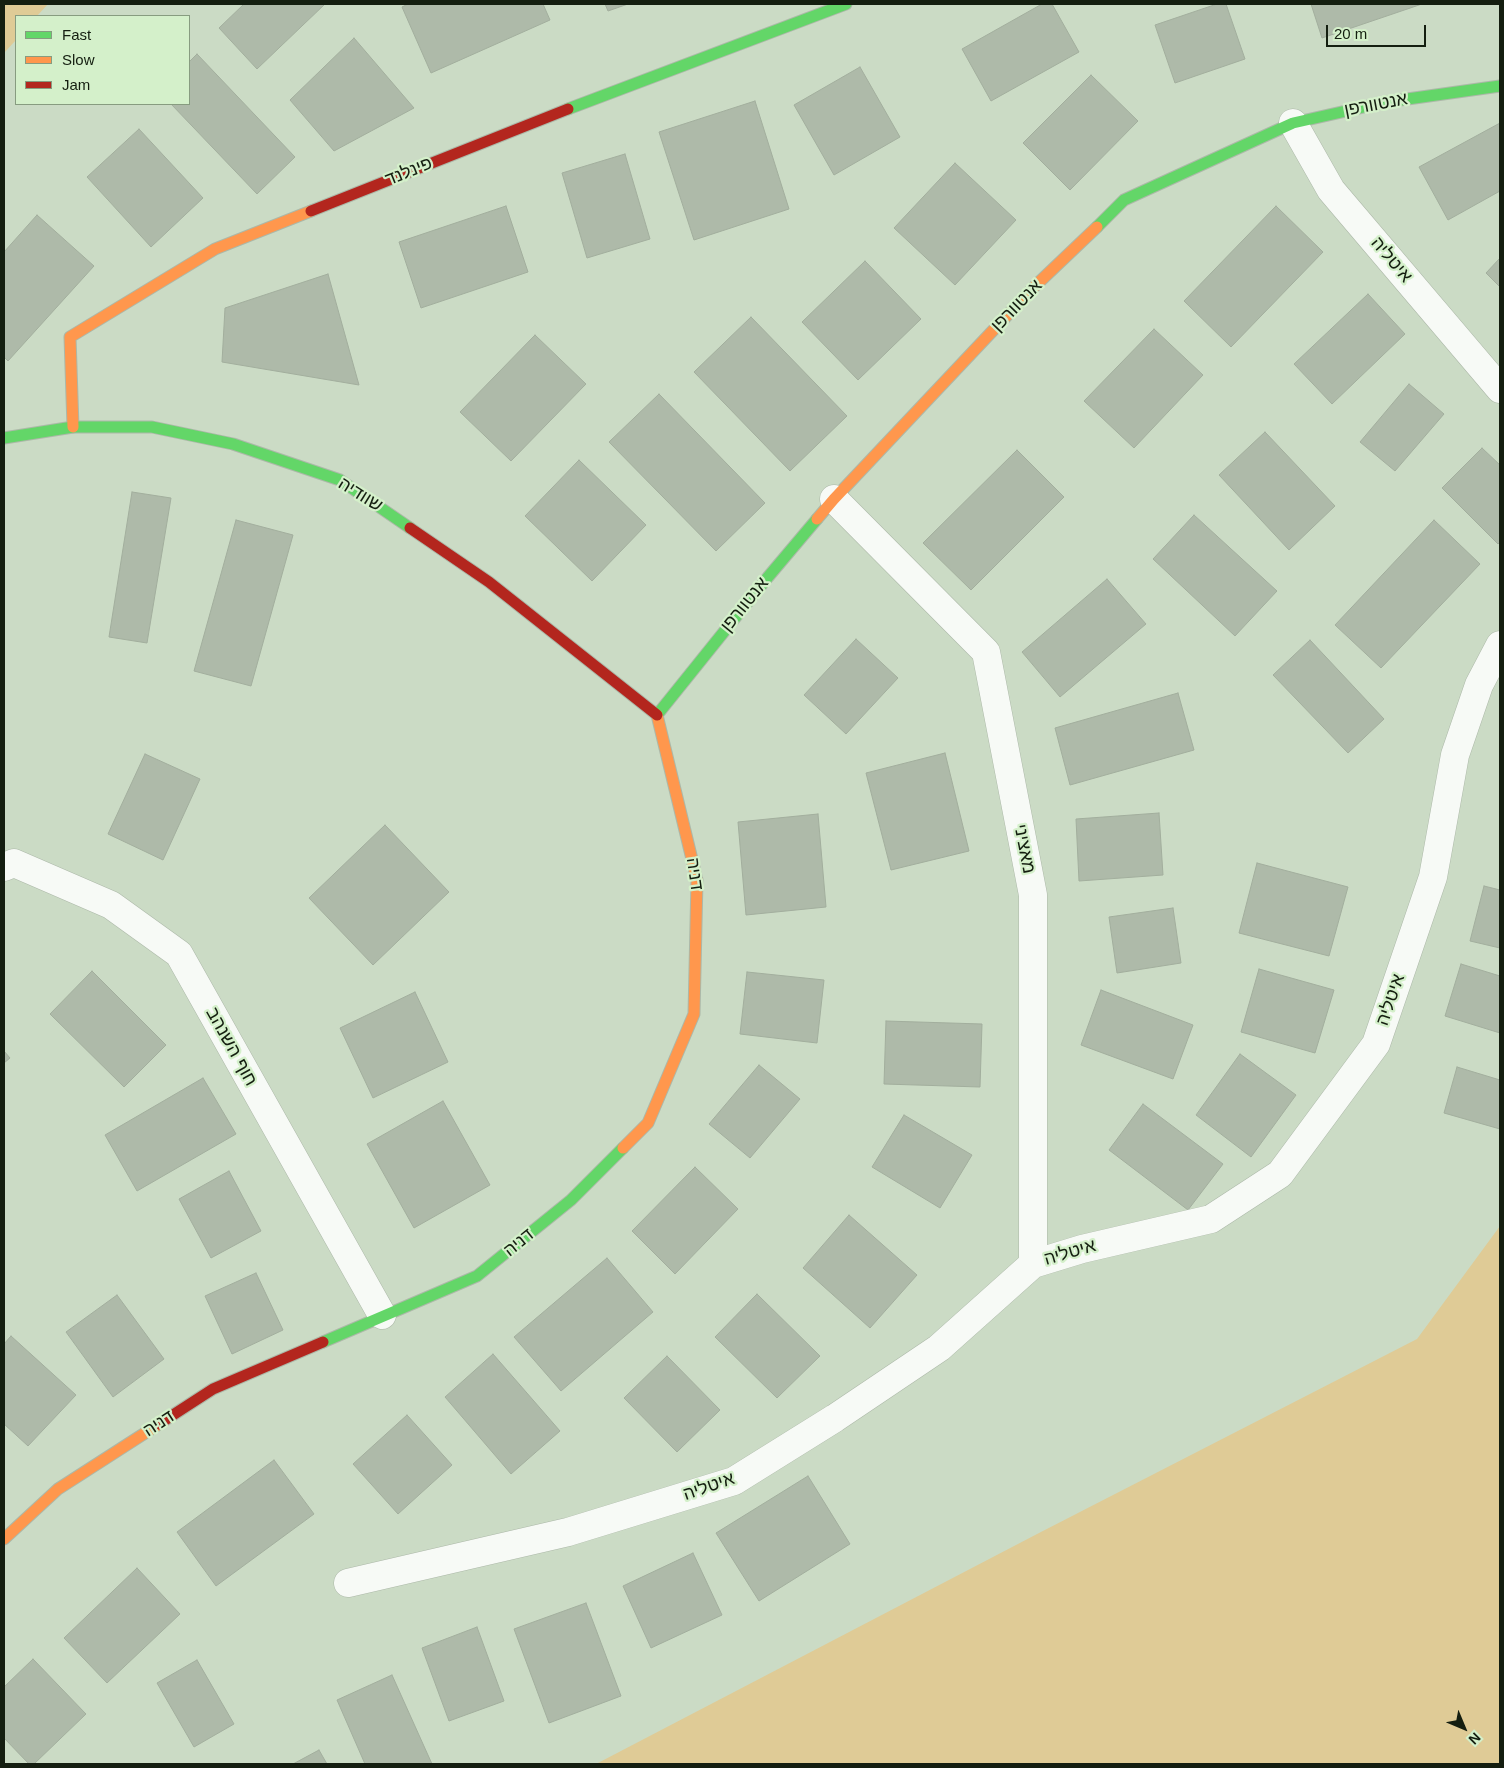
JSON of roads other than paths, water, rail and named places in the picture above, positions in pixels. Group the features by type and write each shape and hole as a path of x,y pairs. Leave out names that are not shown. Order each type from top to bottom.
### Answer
{"street":[{"name":"פינלנד","path":"74,427 70,338 215,249 625,86 846,4"},
{"name":"אנטוורפן","path":"657,715 768,577 834,499 1034,287 1124,200 1294,123 1386,102 1500,86"},
{"name":"איטליה","path":"1294,123 1331,190 1500,389"},
{"name":"שוודיה","path":"4,438 74,427 152,427 233,444 340,480 489,582 657,715"},
{"name":"מאציני","path":"834,499 986,652 1033,895 1033,1264"},
{"name":"איטליה","path":"348,1583 568,1532 734,1481 835,1418 939,1348 1033,1264 1082,1249 1212,1219 1280,1174 1376,1044 1433,877 1455,755 1479,685 1500,645"},
{"name":"דניה","path":"4,1539 58,1489 213,1389 382,1315 477,1276 571,1200 648,1123 694,1014 697,880 657,715"},
{"name":"חוף השנהב","path":"4,867 14,863 111,905 178,954 382,1315"}]}
